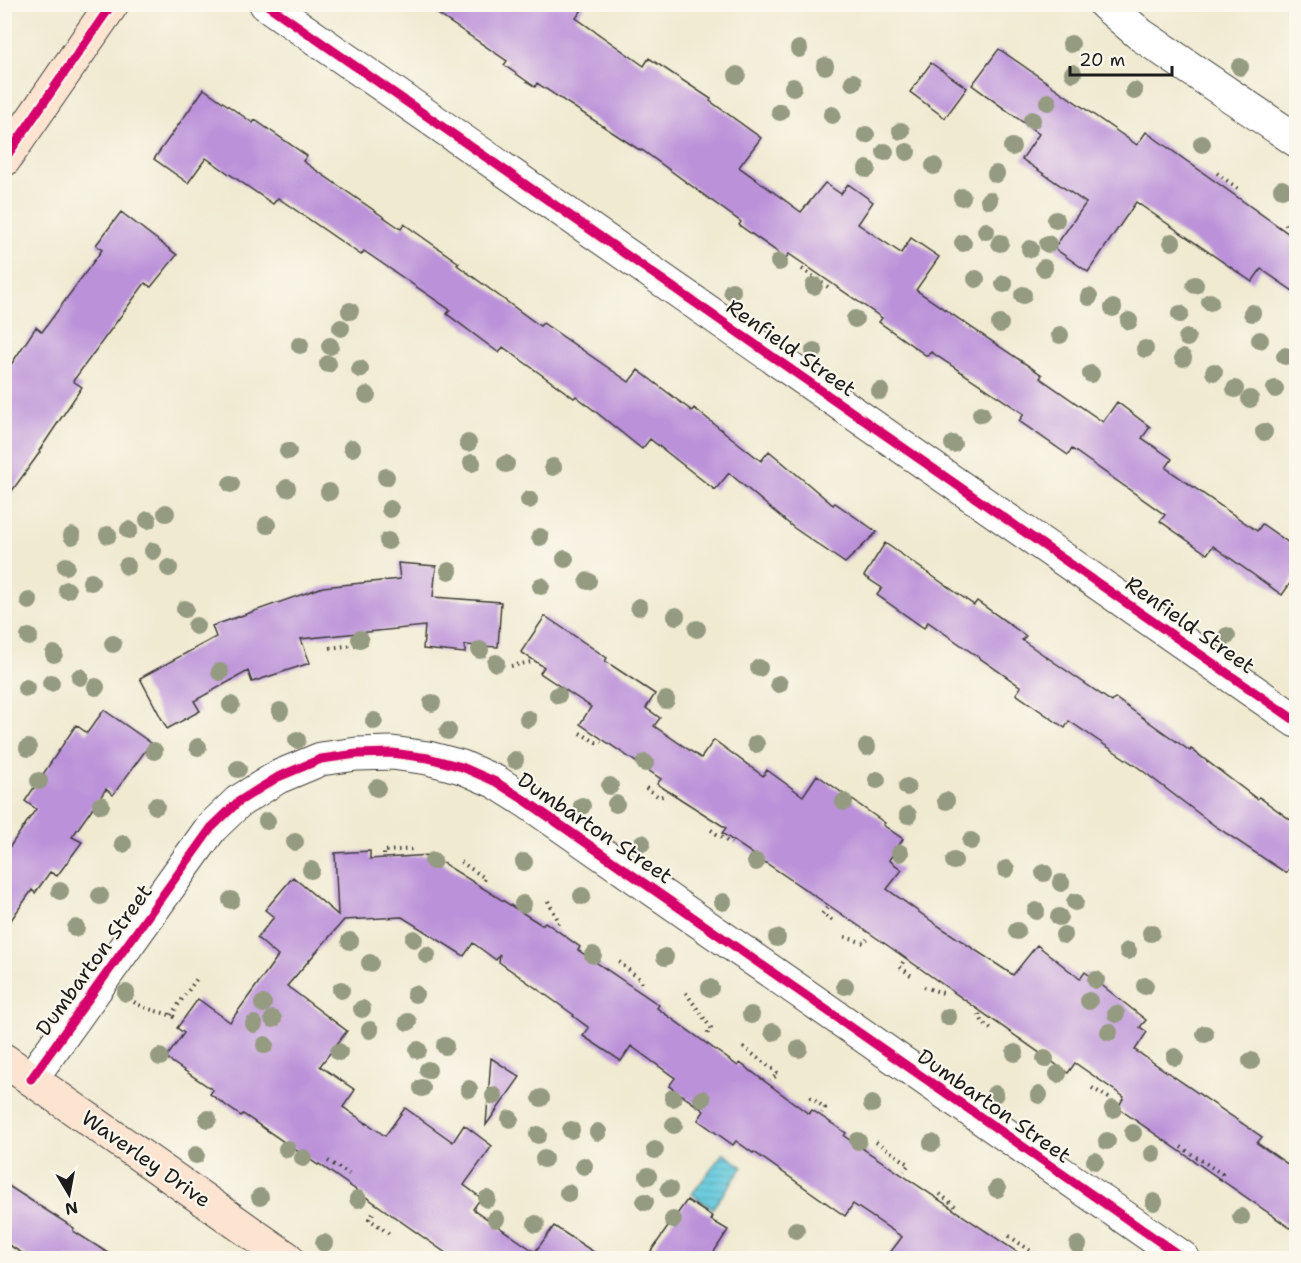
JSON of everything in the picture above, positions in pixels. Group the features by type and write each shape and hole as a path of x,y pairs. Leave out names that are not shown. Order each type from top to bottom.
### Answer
{"street":[{"path":"4,160 112,4"},
{"name":"Renfield Street","path":"266,4 1296,721"},
{"path":"1105,4 1141,35 1296,140"},
{"name":"Dumbarton Street","path":"31,1079 204,838 238,802 278,777 321,759 357,754 392,753 428,758 462,767 496,782 532,805 1183,1258"},
{"name":"Waverley Drive","path":"4,1060 287,1258"}],"path":[{"path":"1217,173 1238,189"},
{"path":"1285,224 1296,233"},
{"path":"802,269 831,289"},
{"path":"330,648 368,643 367,638"},
{"path":"511,666 531,662"},
{"path":"580,733 596,742 602,742"},
{"path":"646,788 659,796 666,795"},
{"path":"711,831 731,844"},
{"path":"384,855 384,851 415,849"},
{"path":"461,862 485,878 482,884"},
{"path":"548,901 559,922 556,926"},
{"path":"826,908 822,914 835,922"},
{"path":"845,937 864,943 867,939"},
{"path":"619,962 641,980 642,986"},
{"path":"903,962 900,967 912,976"},
{"path":"171,1015 198,977"},
{"path":"924,987 943,993 945,990"},
{"path":"686,993 711,1028 707,1034"},
{"path":"134,1002 178,1019"},
{"path":"979,1014 983,1023 992,1030"},
{"path":"744,1047 778,1073 771,1082"},
{"path":"1092,1088 1109,1098"},
{"path":"810,1097 825,1108 822,1113"},
{"path":"876,1142 909,1164 904,1171"},
{"path":"1181,1147 1222,1174 1218,1181"},
{"path":"328,1161 349,1174"},
{"path":"940,1194 956,1207"},
{"path":"373,1213 369,1219 391,1235"},
{"path":"1009,1236 1041,1257"}],"water":[{"path":"723,1153 743,1167 712,1209 692,1194"}],"building":[{"path":"423,4 586,4 576,18 644,66 649,58 711,99 710,101 761,138 739,167 801,212 825,183 841,194 848,184 873,202 858,224 901,253 911,238 939,257 916,290 1042,375 1040,378 1103,422 1117,402 1150,427 1142,438 1172,459 1166,468 1257,531 1262,524 1296,548 1296,575 1282,595 1213,546 1207,554 1160,521 1165,515 1072,449 1068,455 1019,421 1024,414 931,352 927,356 879,322 882,318 789,254 786,258 739,225 741,222 642,150 537,83 535,87 504,65 507,61"},
{"path":"999,49 1137,145 1146,132 1296,239 1296,293 1261,269 1252,282 1136,202 1088,272 1054,248 1086,203 1022,159 1039,134 972,85"},
{"path":"931,63 967,88 945,118 910,92"},
{"path":"204,89 253,123 255,120 307,156 303,161 401,229 404,224 540,326 543,323 629,382 638,370 692,411 694,408 761,461 769,451 833,505 835,503 877,532 845,563 794,528 729,473 715,490 650,439 642,449 576,396 574,398 503,347 499,353 447,314 450,310 364,251 361,255 278,198 273,204 206,158 188,183 154,159"},
{"path":"121,212 177,255 151,287 145,283 73,381 82,387 4,502 4,375 36,327 42,332 102,250 96,245"},
{"path":"885,543 974,605 977,601 1026,636 1022,640 1112,702 1115,698 1190,751 1191,749 1257,799 1259,797 1296,824 1296,859 1286,873 1215,826 1139,768 1069,721 1065,728 1016,694 1021,687 928,622 924,628 877,595 882,588 864,576"},
{"path":"398,563 436,566 433,597 501,602 498,647 465,645 465,653 423,649 425,626 301,639 310,663 252,682 248,671 194,701 200,711 167,729 140,678 216,637 212,626 323,587 400,579"},
{"path":"545,616 607,658 605,661 655,694 646,708 660,718 654,726 701,758 714,740 763,776 767,770 803,796 817,775 885,823 883,825 903,839 889,860 902,870 887,889 937,925 1013,975 1037,945 1080,979 1085,972 1146,1020 1140,1027 1147,1032 1135,1050 1262,1137 1257,1143 1296,1170 1296,1232 1118,1108 1124,1097 1075,1063 1068,1073 887,945 722,833 726,828 657,784 661,779 580,724 591,707 540,673 544,667 521,652"},
{"path":"104,710 151,743 113,795 106,789 72,837 82,842 57,876 50,872 35,893 32,890 4,930 4,855 36,809 25,801 76,725 87,733"},
{"path":"370,851 370,859 430,855 542,925 545,922 580,947 578,950 659,1005 657,1008 738,1066 740,1063 809,1114 812,1110 846,1133 844,1136 1026,1258 886,1258 902,1237 853,1204 845,1216 754,1152 736,1141 733,1145 698,1120 704,1111 669,1086 675,1078 631,1046 621,1061 583,1036 589,1028 499,962 500,954 496,960 473,943 464,956 402,917 344,920 287,986 347,1031 320,1066 355,1090 343,1107 366,1123 365,1125 367,1123 385,1136 405,1108 453,1142 464,1125 492,1146 464,1185 481,1198 473,1209 535,1252 554,1226 603,1258 453,1258 319,1164 243,1114 241,1116 210,1094 213,1090 166,1058 184,1033 177,1028 198,999 230,1022 278,956 257,938 274,917 265,910 293,877 338,915 335,853"},
{"path":"491,1058 520,1077 486,1125"},
{"path":"4,1183 116,1258 30,1258 4,1242"},
{"path":"687,1200 713,1217 711,1220 728,1230 710,1258 646,1258"}],"cycle path":[{"path":"4,160 112,4"},
{"path":"266,4 1296,721"},
{"path":"31,1079 211,828 238,802 278,777 321,759 357,754 392,753 428,758 462,767 496,782 526,801 1183,1258"}]}
